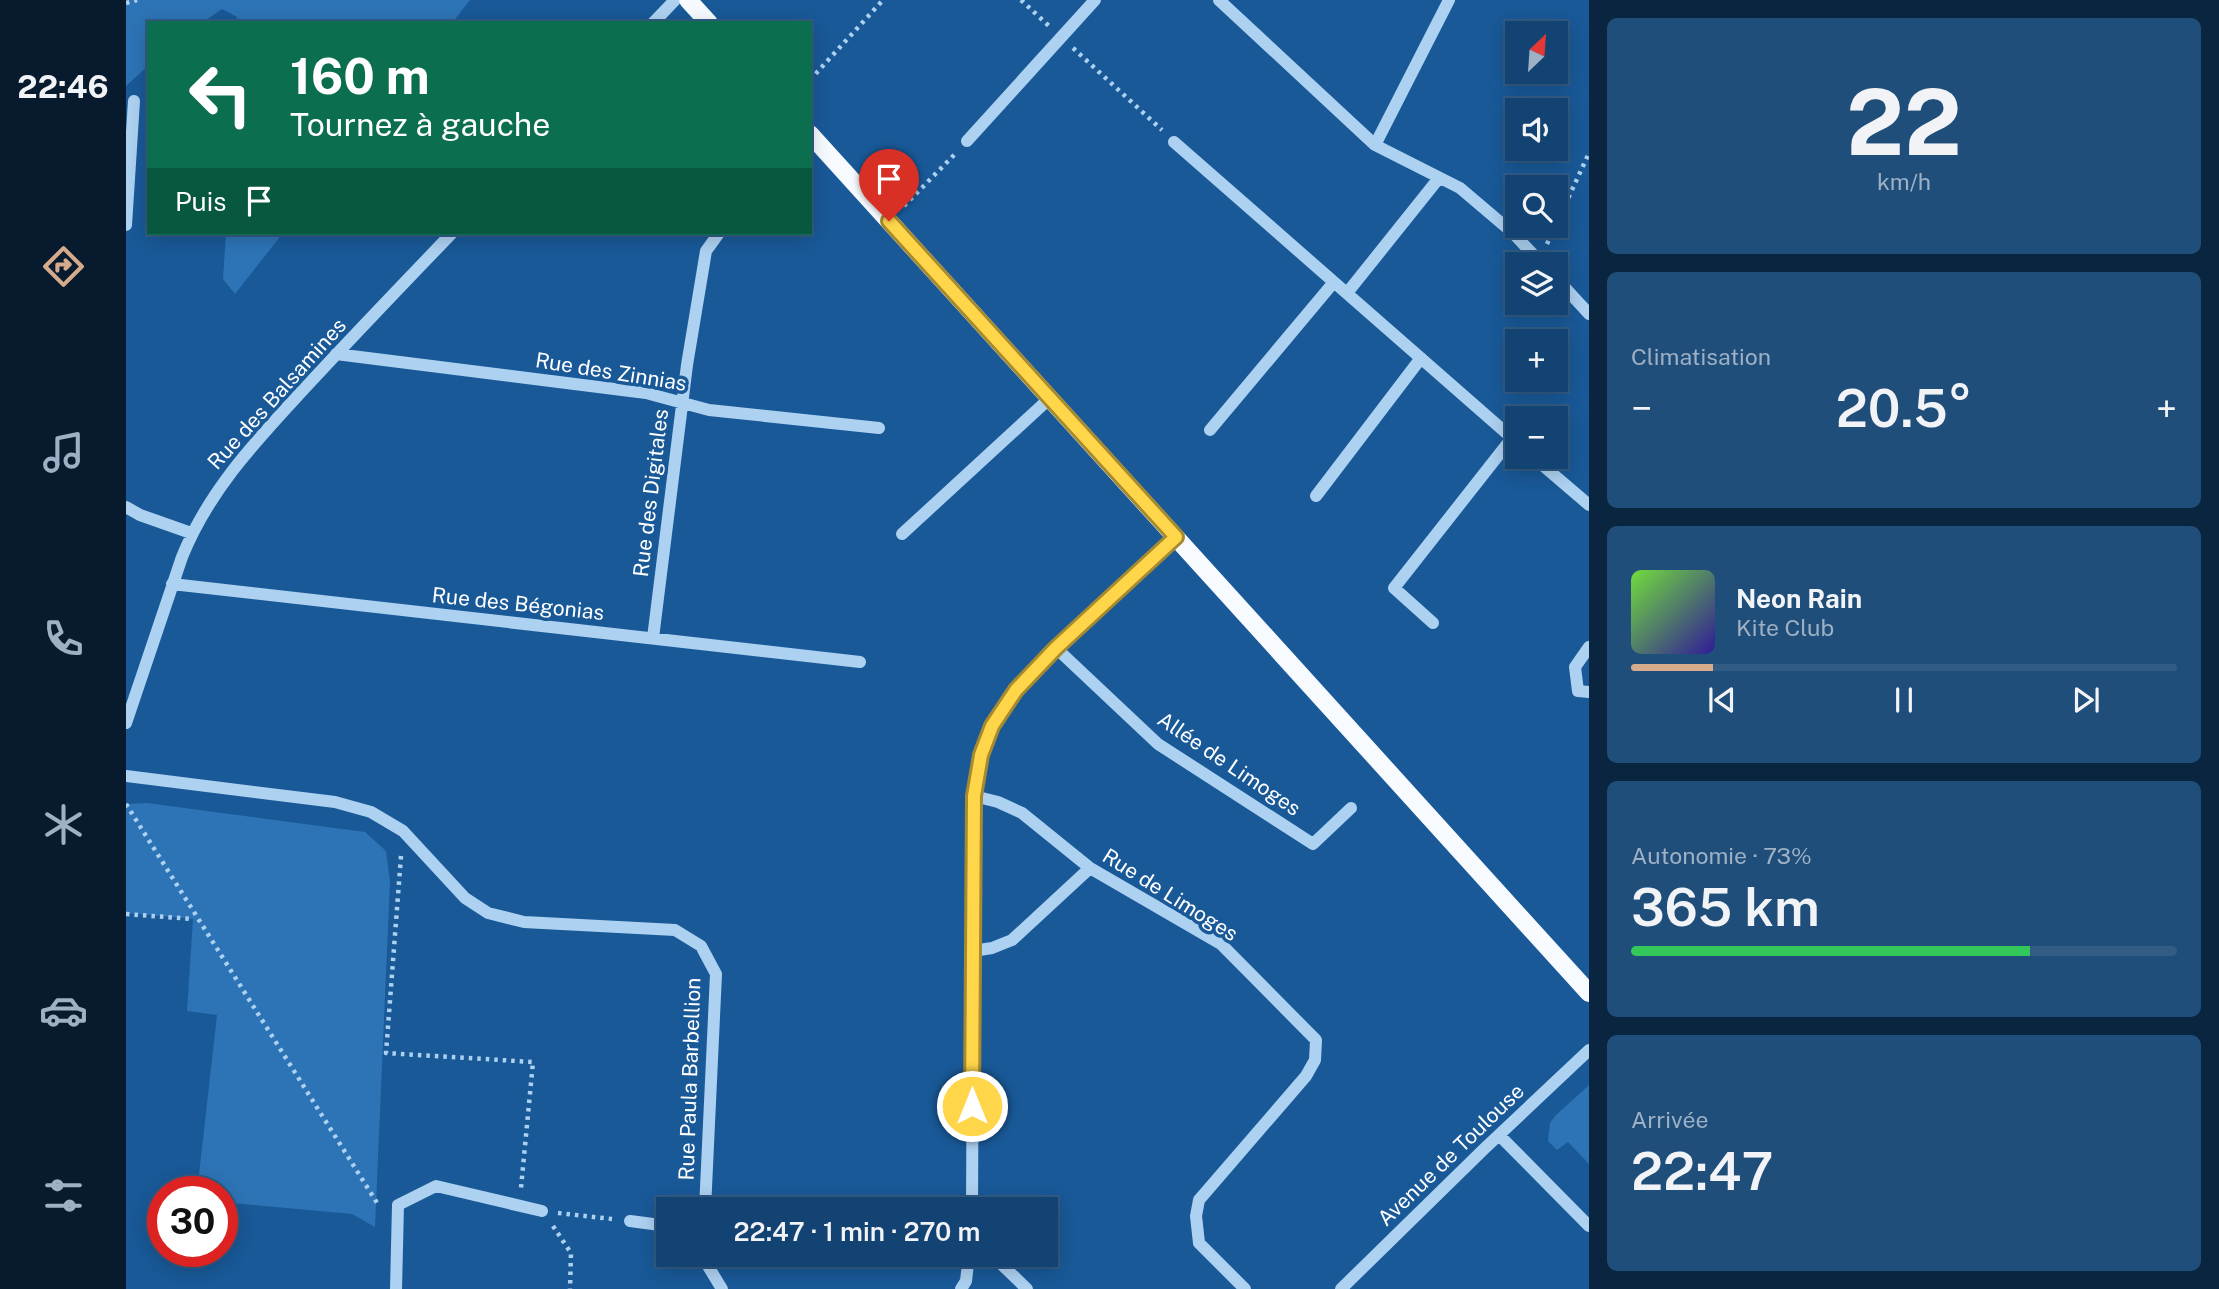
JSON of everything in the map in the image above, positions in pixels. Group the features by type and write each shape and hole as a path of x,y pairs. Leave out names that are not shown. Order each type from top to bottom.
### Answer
{"main road":[{"path":"694,2 708,21"},
{"path":"813,143 889,221 1589,993"}],"street":[{"path":"655,21 675,0"},
{"path":"967,141 1095,0"},
{"path":"1219,0 1375,145 1460,188 1513,233 1531,252"},
{"path":"1375,145 1449,0"},
{"path":"126,225 134,101"},
{"path":"1174,142 1505,432"},
{"path":"1347,293 1439,178"},
{"name":"Rue des Balsamines","path":"126,723 191,533 225,478 336,354 450,235"},
{"name":"Rue des Digitales","path":"653,638 682,402 706,251 718,235"},
{"path":"1210,430 1334,282"},
{"path":"1568,291 1589,314"},
{"name":"Rue des Zinnias","path":"336,354 646,393 709,410 879,428"},
{"path":"1316,496 1421,358"},
{"path":"902,534 1050,398"},
{"path":"1433,622 1394,588 1505,451"},
{"path":"1549,469 1588,501"},
{"path":"126,508 191,533"},
{"path":"972,1197 974,796 981,755 992,726 1016,690 1056,648 1176,537"},
{"name":"Rue des Bégonias","path":"172,584 860,662"},
{"path":"1589,647 1575,667 1578,691 1589,692"},
{"name":"Allée de Limoges","path":"1056,648 1158,744 1312,844 1351,807"},
{"name":"Rue Paula Barbellion","path":"126,776 335,802 371,812 404,831 465,898 488,913 524,922 675,930 701,946 716,974 706,1197"},
{"name":"Rue de Limoges","path":"974,796 998,802 1021,813 1090,868 1221,944 1316,1040 1315,1060 1306,1076 1199,1200 1196,1216 1199,1243 1245,1289"},
{"path":"973,951 992,948 1012,940 1090,868"},
{"name":"Avenue de Toulouse","path":"1341,1289 1589,1050"},
{"path":"1499,1135 1589,1226"},
{"path":"396,1289 398,1205 436,1186 542,1211"},
{"path":"630,1221 656,1224"},
{"path":"709,1267 722,1289"},
{"path":"961,1289 966,1281 968,1267"},
{"path":"1004,1267 1027,1289"}],"path":[{"path":"126,3 136,0"},
{"path":"812,78 883,0"},
{"path":"1021,0 1174,142"},
{"path":"889,221 967,141"},
{"path":"1546,252 1589,153"},
{"path":"126,804 397,1235"},
{"path":"404,831 386,1053 533,1062 519,1206"},
{"path":"126,914 193,919"},
{"path":"542,1211 630,1221"},
{"path":"542,1211 571,1254 570,1289"}],"shaded area":[{"path":"126,0 470,0 454,21 237,21 237,17 222,9 205,21 147,21 147,67 126,86"},
{"path":"226,235 281,235 235,294 223,279"},
{"path":"147,803 365,832 386,851 390,881 375,1227 352,1214 238,1203 238,1176 199,1176 217,1015 187,1011 193,919 126,913 126,804"},
{"path":"1589,1085 1589,1164 1568,1142 1557,1150 1548,1141 1550,1123 1555,1116"}],"route":[{"path":"889,221 1176,537 1056,648 1016,690 992,726 981,755 974,796 972,1106"}]}
